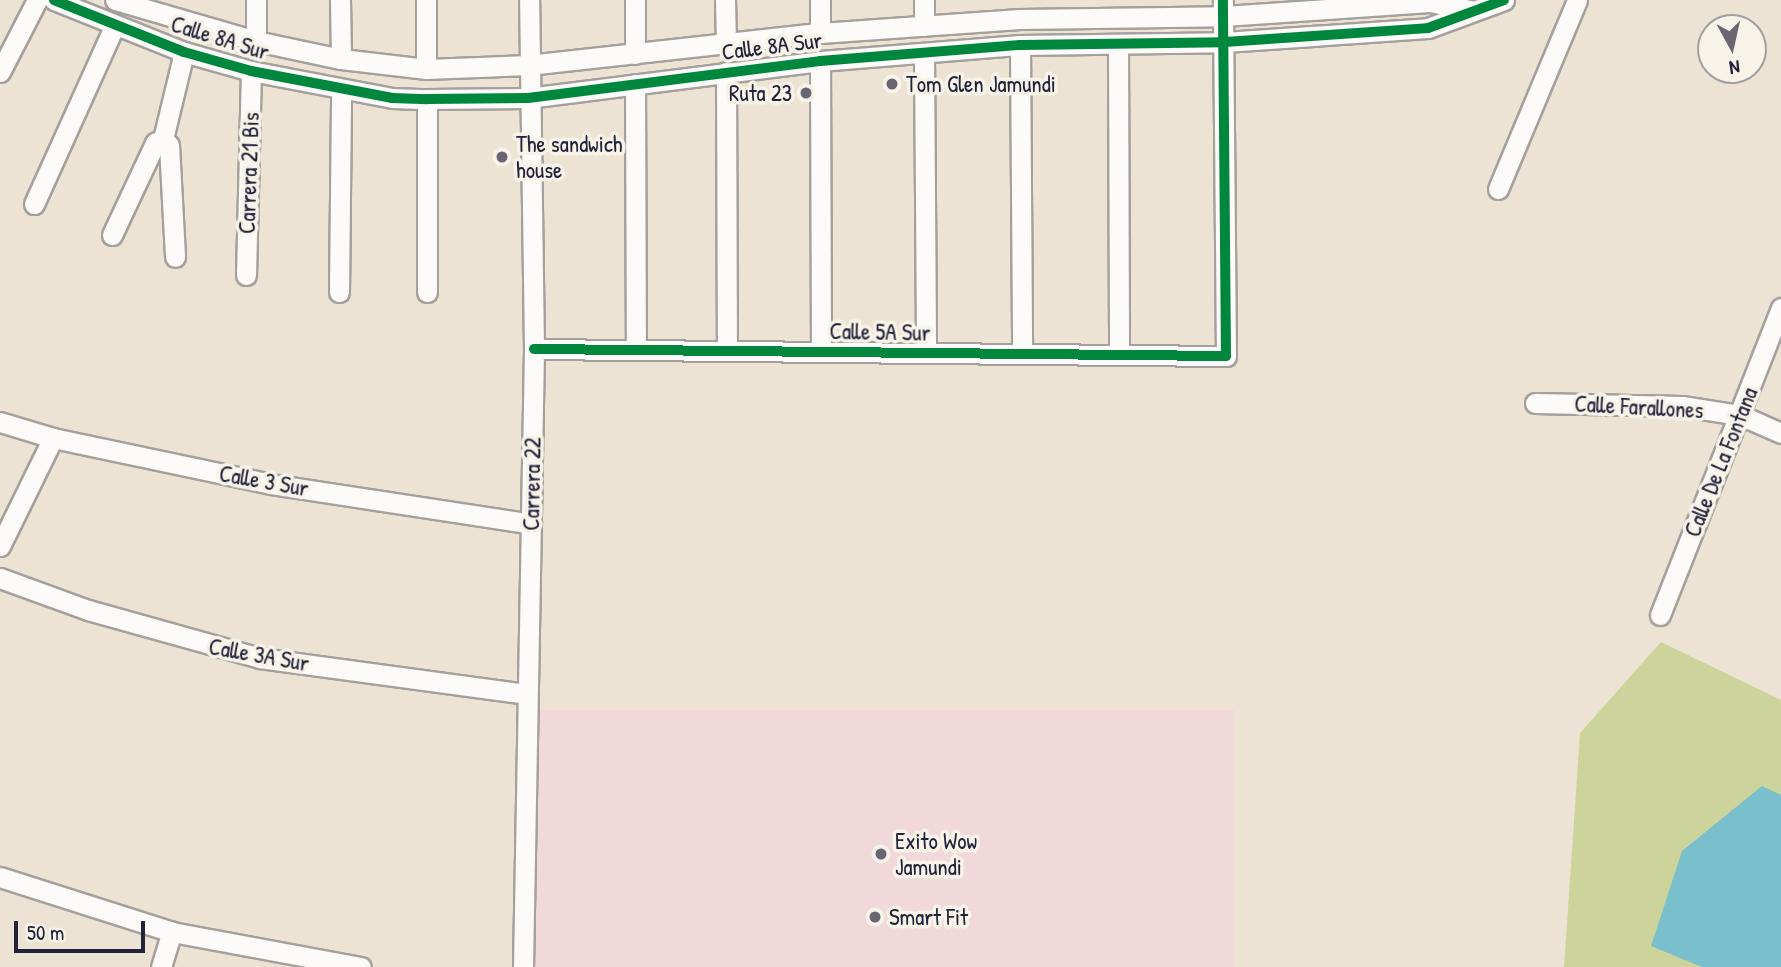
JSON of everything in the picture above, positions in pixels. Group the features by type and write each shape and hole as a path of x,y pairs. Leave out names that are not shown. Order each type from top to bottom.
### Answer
{"street":[{"path":"0,72 37,0"},
{"name":"Calle 8A Sur","path":"54,0 184,52 251,71 341,89 427,99 528,98 820,61 1020,45 1224,43 1428,28 1470,10 1504,0"},
{"path":"256,0 256,41"},
{"path":"341,0 341,59"},
{"path":"426,0 426,69"},
{"name":"Carrera 22","path":"523,967 534,349 528,98 529,0"},
{"path":"635,0 635,54"},
{"path":"725,0 726,44"},
{"path":"820,0 820,33"},
{"path":"924,0 924,26"},
{"path":"1498,189 1577,0"},
{"name":"Calle 8A Sur","path":"124,2 256,41 341,59 426,69 528,65 820,33 924,26 1020,9 1224,8 1430,2 1470,10"},
{"path":"1224,8 1224,43"},
{"path":"34,204 115,25"},
{"name":"Calle 5A Sur","path":"534,349 1226,356 1224,43"},
{"path":"1118,44 1119,355"},
{"path":"1020,45 1022,354"},
{"path":"112,235 155,143 163,139 184,52"},
{"path":"924,53 926,353"},
{"path":"820,61 821,352"},
{"name":"Carrera 21 Bis","path":"246,275 251,71"},
{"path":"726,72 727,351"},
{"path":"635,84 636,350"},
{"path":"339,292 341,89"},
{"path":"427,99 427,292"},
{"path":"163,139 169,145 175,257"},
{"name":"Calle De La Fontana","path":"1660,615 1781,308"},
{"name":"Calle Farallones","path":"1535,403 1682,406 1740,415 1781,433"},
{"name":"Calle 3 Sur","path":"0,422 52,438 271,484 531,524"},
{"path":"0,546 52,438"},
{"name":"Calle 3A Sur","path":"0,578 88,610 248,655 526,694"},
{"path":"0,877 172,932 361,967"},
{"path":"162,967 172,932"}],"shaded area":[{"path":"525,710 1234,710 1234,967 525,967"}],"green space":[{"path":"1661,642 1781,700 1781,967 1564,967 1580,733"}],"water":[{"path":"1762,786 1781,795 1781,967 1702,967 1651,946 1682,851"}],"cycle path":[{"path":"54,0 184,52 251,71 392,98 427,99 528,98 820,61 1020,45 1224,42 1428,28 1504,0"},
{"path":"534,349 1226,356 1223,0"}],"place":[{"name":"Tom Glen Jamundi","path":"892,84"},
{"name":"Ruta 23","path":"806,93"},
{"name":"The sandwich house","path":"502,157"},
{"name":"Exito Wow Jamundi","path":"881,854"},
{"name":"Smart Fit","path":"875,917"}]}
